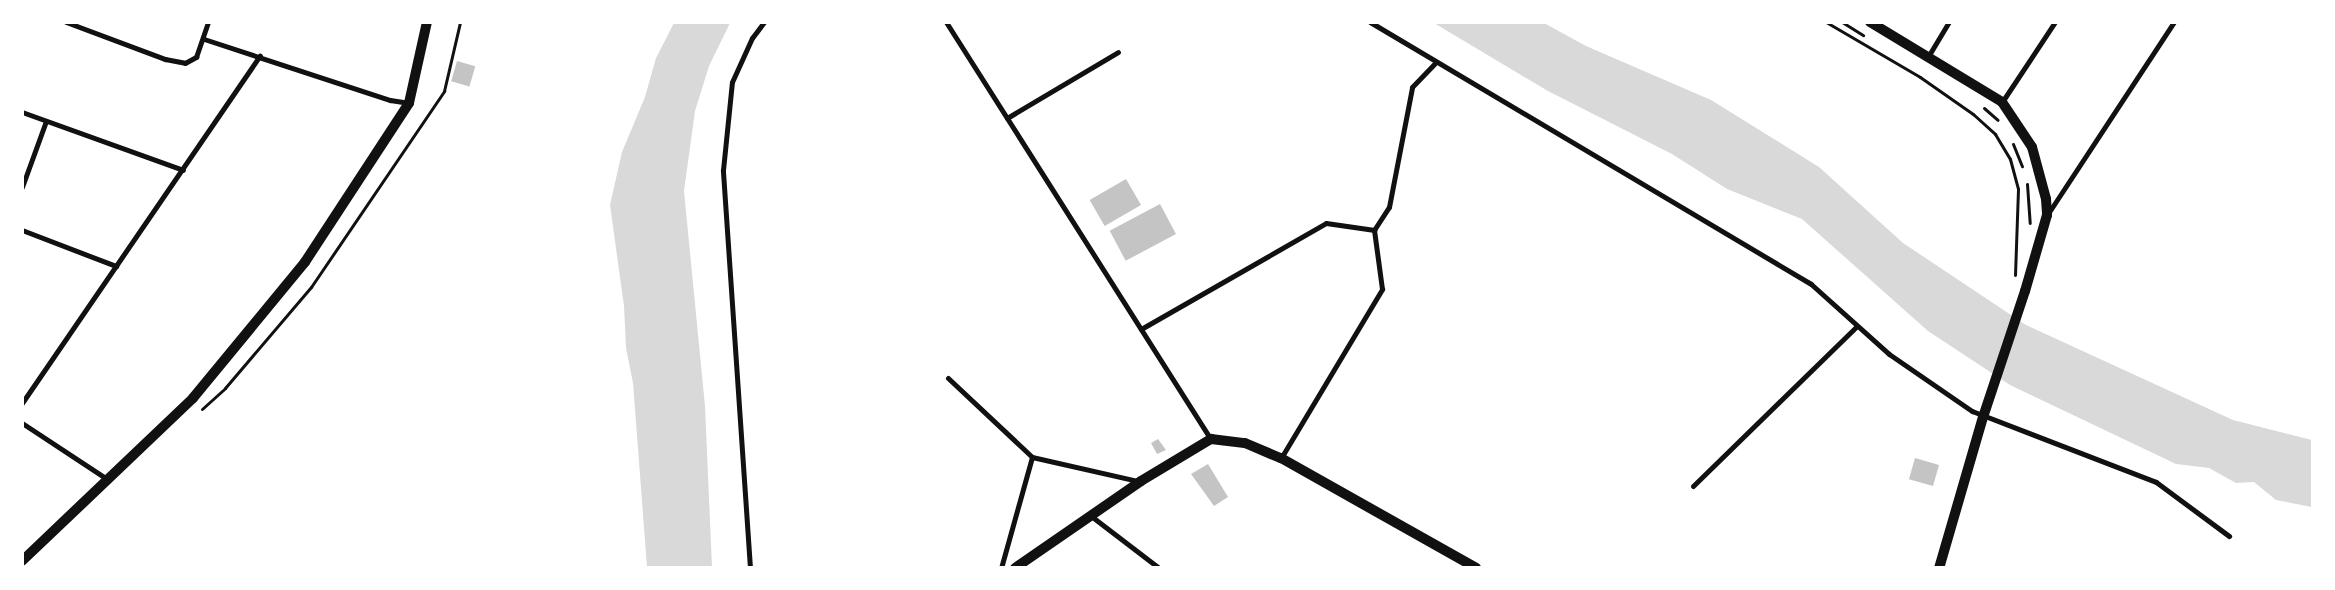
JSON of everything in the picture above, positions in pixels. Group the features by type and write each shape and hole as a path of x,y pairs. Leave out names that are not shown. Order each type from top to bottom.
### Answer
{"main road":[{"path":"22,561 110,481 193,398 269,309 342,211 409,103 427,22"},
{"path":"1870,22 1929,55 2002,102 2023,130 2040,166 2047,216 2025,291 1985,412 1939,568"},
{"path":"1014,568 1141,481 1211,439 1245,444 1281,458 1476,568"}],"street":[{"path":"66,22 165,59 185,63 196,57 204,39 208,22"},
{"path":"750,568 723,170 732,82 752,38 764,22"},
{"path":"946,22 1211,439"},
{"path":"1370,22 1811,284 1856,327 1889,354 1985,412 2156,482 2229,536"},
{"path":"1929,55 1950,22"},
{"path":"2002,102 2055,22"},
{"path":"2047,216 2174,22"},
{"path":"204,39 390,100 409,103"},
{"path":"1007,118 1118,52"},
{"path":"22,403 260,56"},
{"path":"1281,458 1382,289 1374,230 1389,207 1412,86 1436,62"},
{"path":"22,112 183,170"},
{"path":"22,187 46,121"},
{"path":"1141,329 1326,223 1374,230"},
{"path":"22,230 116,266"},
{"path":"1693,486 1856,327"},
{"path":"948,378 1032,457 1141,481"},
{"path":"22,423 110,481"},
{"path":"1001,568 1032,457"},
{"path":"1091,516 1159,568"}],"path":[{"path":"1826,22 1920,77 1973,114 1995,134 2010,159 2018,189 2016,282 2022,264"},
{"path":"1842,22 1866,36"},
{"path":"1977,103 2001,124"},
{"path":"2011,139 2024,172"},
{"path":"2026,180 2030,229"}],"shaded area":[{"path":"674,23 730,23 709,66 695,111 684,191 705,406 712,567 647,567 633,383 626,348 624,306 610,205 622,152 645,97 656,58"},
{"path":"1434,23 1544,23 1586,46 1711,100 1819,167 1903,243 2026,325 2233,420 2312,440 2312,507 2276,500 2254,482 2236,483 2209,468 2176,464 2010,385 1928,331 1802,219 1727,189 1672,154 1548,91"}],"building":[{"path":"457,61 475,66 469,86 451,81"},
{"path":"1126,179 1141,205 1105,226 1090,200"},
{"path":"1160,204 1176,234 1126,261 1110,231"},
{"path":"1158,439 1166,450 1157,454 1151,443"},
{"path":"1915,458 1939,465 1933,486 1909,479"},
{"path":"1208,464 1228,497 1214,506 1191,474"}]}
